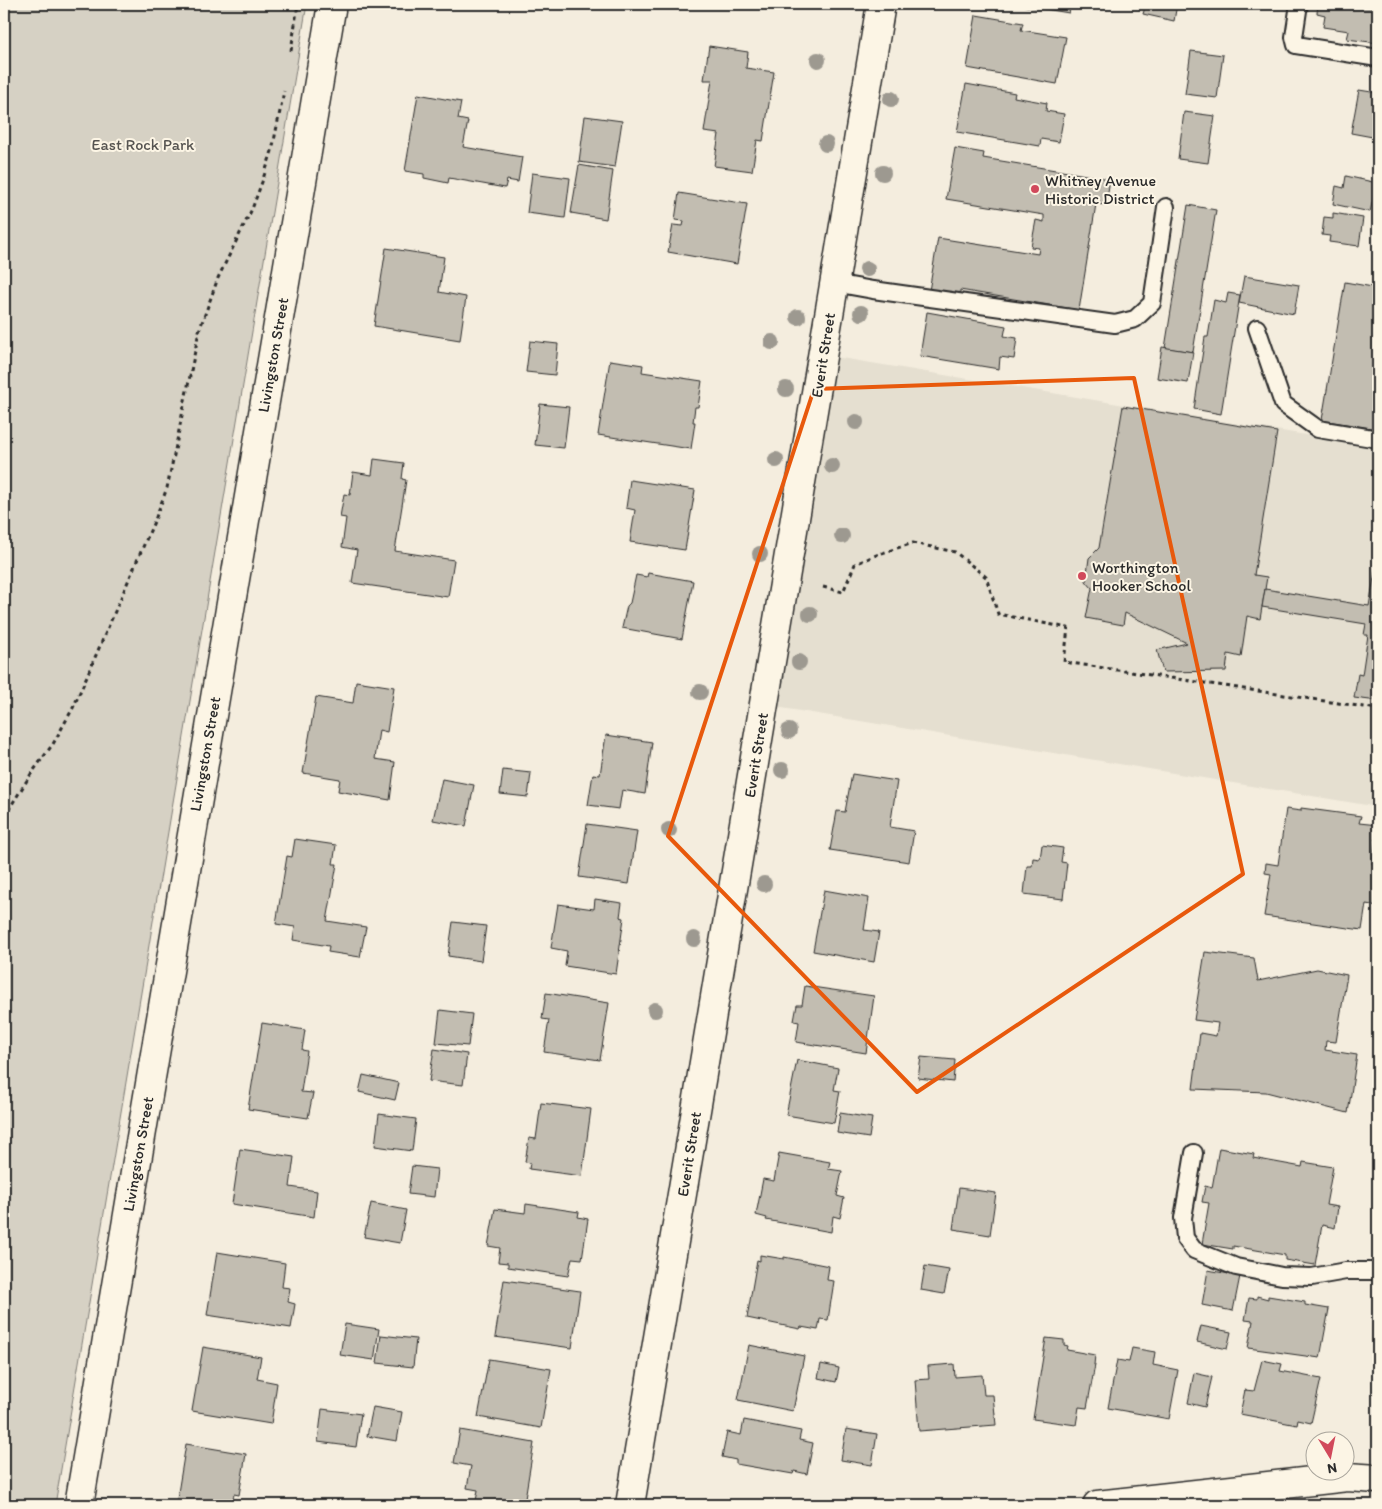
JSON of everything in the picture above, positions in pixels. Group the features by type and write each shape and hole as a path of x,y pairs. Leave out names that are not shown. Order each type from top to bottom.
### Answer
{"street":[{"name":"Livingston Street","path":"79,1505 332,4"},
{"name":"Everit Street","path":"630,1505 881,4"},
{"path":"1097,1505 1347,1477 1378,1479"}],"lane":[{"path":"1300,4 1294,37 1296,45 1378,58"},
{"path":"834,283 1115,324 1135,318 1152,303 1166,207"},
{"path":"1257,328 1283,404 1318,429 1378,439"},
{"path":"1194,1153 1183,1218 1185,1238 1194,1250 1236,1267 1282,1276 1312,1277 1346,1271 1378,1271"}],"path":[{"path":"290,60 298,4"},
{"path":"4,817 31,774 53,744 74,708 156,517 167,488 174,460 199,331 218,278 245,224 262,182 272,151 285,87"},
{"path":"822,587 843,592 855,564 878,554 913,544 955,552 986,577 998,614 1068,628 1064,662 1378,709"}],"highlighted area":[{"path":"1134,378 1243,874 917,1092 668,836 814,389"}],"shaded area":[{"name":"Worthington Hooker School","path":"823,355 1378,447 1378,807 764,705"}],"green space":[{"name":"East Rock Park","path":"4,4 307,4 55,1505 4,1505"}],"building":[{"path":"1015,4 1071,4 1069,13"},
{"path":"1146,4 1177,4 1174,21 1143,14"},
{"path":"1318,4 1378,4 1378,43 1347,39 1349,31 1323,27 1325,15 1317,13"},
{"path":"976,15 1023,23 1021,30 1066,37 1057,84 967,68"},
{"path":"709,46 748,52 746,68 774,72 763,141 757,140 752,171 714,166 719,134 704,132 712,80 704,80"},
{"path":"1191,51 1223,55 1217,98 1185,94"},
{"path":"966,84 1015,93 1014,97 1047,103 1046,111 1064,114 1059,142 1041,139 1040,146 957,132"},
{"path":"1359,90 1378,93 1378,138 1351,133"},
{"path":"418,94 461,102 458,119 468,121 463,147 522,157 518,182 507,180 505,188 449,178 448,183 424,178 424,174 405,171"},
{"path":"1184,112 1215,116 1208,163 1178,159"},
{"path":"585,116 622,121 615,167 579,162"},
{"path":"955,148 984,153 983,158 1110,179 1106,205 1096,204 1079,310 960,290 960,295 929,291 938,238 1038,254 1039,248 1031,247 1036,220 1044,222 1044,215 946,199"},
{"path":"579,165 613,171 606,219 571,213"},
{"path":"532,173 570,178 565,218 527,213"},
{"path":"1346,176 1377,183 1370,212 1333,204 1336,186 1344,188"},
{"path":"679,193 747,204 737,264 668,252 673,225 683,226 684,221 675,220"},
{"path":"1188,205 1216,210 1193,352 1165,348"},
{"path":"1333,213 1363,218 1359,246 1329,242 1330,236 1322,235 1324,217 1333,218"},
{"path":"386,248 444,257 439,292 466,297 460,340 374,326"},
{"path":"1244,276 1299,285 1294,314 1239,303"},
{"path":"1345,282 1378,288 1378,429 1322,420"},
{"path":"1228,293 1240,295 1221,414 1194,409 1205,337 1208,337 1214,300 1226,303"},
{"path":"927,312 1006,326 1004,336 1017,338 1014,359 1000,357 999,369 920,356"},
{"path":"530,341 558,344 555,375 526,372"},
{"path":"1162,347 1193,352 1188,383 1157,378"},
{"path":"610,360 643,365 642,372 702,381 698,407 695,407 691,449 598,435"},
{"path":"540,404 569,407 564,448 535,445"},
{"path":"1123,406 1277,432 1254,575 1267,577 1260,619 1247,616 1241,657 1228,654 1226,671 1163,672 1157,650 1187,643 1125,613 1123,625 1086,618 1092,588 1086,581 1089,558 1099,548"},
{"path":"374,459 404,463 402,479 406,480 395,551 454,560 448,597 352,583 357,550 342,547 346,518 340,517 344,494 350,495 353,472 372,475"},
{"path":"630,480 695,490 685,550 630,542 635,510 626,508"},
{"path":"1378,555 1378,701 1354,698 1358,674 1362,675 1368,635 1364,635 1366,624 1262,607 1265,589 1369,606"},
{"path":"648,573 693,581 682,639 622,628 636,575 647,577"},
{"path":"356,681 394,687 387,732 379,730 375,759 395,762 390,800 338,791 340,779 303,773 316,697 353,703"},
{"path":"606,735 652,742 645,794 622,790 619,809 588,805 593,774 600,775"},
{"path":"503,770 531,773 528,797 500,794"},
{"path":"852,774 897,781 890,827 914,831 909,862 830,850 837,811 845,812"},
{"path":"442,779 474,785 466,826 433,820"},
{"path":"1301,808 1361,816 1359,823 1378,825 1372,864 1378,865 1378,906 1366,904 1362,930 1264,916 1271,874 1265,873 1266,863 1278,865 1286,809 1301,811"},
{"path":"587,824 637,831 629,884 579,877"},
{"path":"295,839 336,845 333,864 337,864 327,921 366,927 360,957 328,952 329,946 293,940 295,927 276,924 287,856 292,857"},
{"path":"1042,845 1063,848 1061,862 1067,863 1063,899 1024,894 1027,866 1032,866 1033,858 1040,859"},
{"path":"824,890 869,898 864,930 879,932 874,962 813,951"},
{"path":"595,899 622,903 620,917 624,918 616,974 565,966 567,951 551,948 558,904 594,909"},
{"path":"453,922 486,926 481,961 448,956"},
{"path":"1205,952 1254,958 1258,981 1317,969 1347,975 1336,1042 1326,1041 1325,1050 1357,1055 1348,1113 1266,1092 1193,1089 1200,1033 1216,1036 1218,1023 1194,1020"},
{"path":"805,986 874,996 866,1053 796,1042 799,1022 794,1021 797,1005 802,1005"},
{"path":"546,993 609,1003 600,1060 544,1052 549,1020 542,1019"},
{"path":"440,1010 472,1014 468,1046 436,1043"},
{"path":"262,1023 305,1030 302,1050 307,1051 301,1092 313,1093 308,1118 248,1109"},
{"path":"434,1049 467,1054 463,1085 429,1081"},
{"path":"921,1057 955,1060 953,1082 918,1078"},
{"path":"797,1060 838,1068 834,1090 840,1091 834,1123 786,1115"},
{"path":"363,1075 399,1083 395,1100 359,1092"},
{"path":"541,1103 591,1109 582,1176 529,1169 530,1163 525,1162 529,1138 536,1139"},
{"path":"840,1113 872,1118 869,1138 837,1133"},
{"path":"379,1114 416,1119 412,1151 375,1146"},
{"path":"1219,1148 1254,1154 1253,1158 1302,1167 1303,1162 1333,1167 1326,1205 1338,1207 1335,1228 1322,1225 1315,1265 1285,1260 1285,1255 1233,1246 1233,1249 1202,1244 1209,1203 1202,1202 1205,1186 1212,1188"},
{"path":"240,1149 294,1157 290,1187 317,1191 314,1217 232,1204"},
{"path":"779,1153 830,1162 828,1169 842,1171 837,1196 844,1198 840,1218 833,1216 831,1232 766,1220 767,1218 756,1215 763,1179 774,1181"},
{"path":"412,1166 437,1169 434,1197 408,1194"},
{"path":"959,1188 996,1193 990,1235 953,1229"},
{"path":"371,1203 406,1210 400,1243 364,1237"},
{"path":"526,1204 579,1212 578,1217 588,1219 582,1259 572,1258 568,1276 508,1267 508,1263 498,1262 500,1248 488,1246 495,1209 525,1213"},
{"path":"217,1252 285,1263 282,1287 290,1288 288,1302 295,1304 291,1328 207,1315"},
{"path":"760,1255 784,1259 784,1257 829,1266 827,1280 834,1281 828,1320 820,1319 818,1330 801,1327 800,1329 747,1318 757,1260 760,1261"},
{"path":"925,1266 949,1270 944,1294 921,1290"},
{"path":"1208,1270 1240,1276 1233,1311 1202,1305"},
{"path":"504,1280 580,1291 572,1348 495,1337"},
{"path":"1257,1296 1268,1299 1268,1296 1305,1302 1305,1305 1329,1309 1320,1358 1248,1348 1253,1321 1245,1320 1249,1298 1257,1299"},
{"path":"345,1324 379,1329 374,1360 340,1355"},
{"path":"1201,1326 1231,1332 1227,1349 1197,1342"},
{"path":"381,1335 416,1339 413,1367 377,1363"},
{"path":"1046,1338 1064,1340 1064,1345 1068,1346 1067,1350 1095,1355 1087,1408 1079,1407 1076,1425 1033,1419"},
{"path":"749,1345 804,1356 793,1411 738,1400"},
{"path":"203,1347 261,1357 257,1379 277,1383 271,1424 192,1411"},
{"path":"1132,1348 1155,1352 1153,1365 1178,1370 1169,1419 1108,1408 1117,1360 1129,1362"},
{"path":"489,1359 551,1369 541,1428 478,1417"},
{"path":"1262,1360 1282,1364 1280,1371 1321,1379 1311,1423 1298,1420 1297,1425 1240,1414 1245,1390 1254,1391"},
{"path":"821,1364 839,1368 836,1382 818,1378"},
{"path":"954,1364 955,1377 982,1375 984,1395 993,1395 996,1425 919,1431 915,1380 929,1379 928,1366"},
{"path":"1194,1373 1212,1377 1205,1407 1188,1403"},
{"path":"373,1407 402,1412 397,1441 367,1436"},
{"path":"322,1409 361,1414 356,1447 318,1442"},
{"path":"744,1420 801,1431 799,1440 813,1443 807,1474 794,1471 793,1474 736,1464 736,1460 722,1457 727,1432 741,1435"},
{"path":"846,1429 877,1434 872,1465 841,1460"},
{"path":"460,1430 534,1443 524,1505 497,1505 476,1501 478,1490 467,1488 471,1466 454,1463"},
{"path":"186,1444 246,1454 239,1495 234,1494 232,1505 176,1505"}],"place":[{"name":"Whitney Avenue Historic District","path":"1035,189"},
{"name":"Worthington Hooker School","path":"1082,576"}]}
